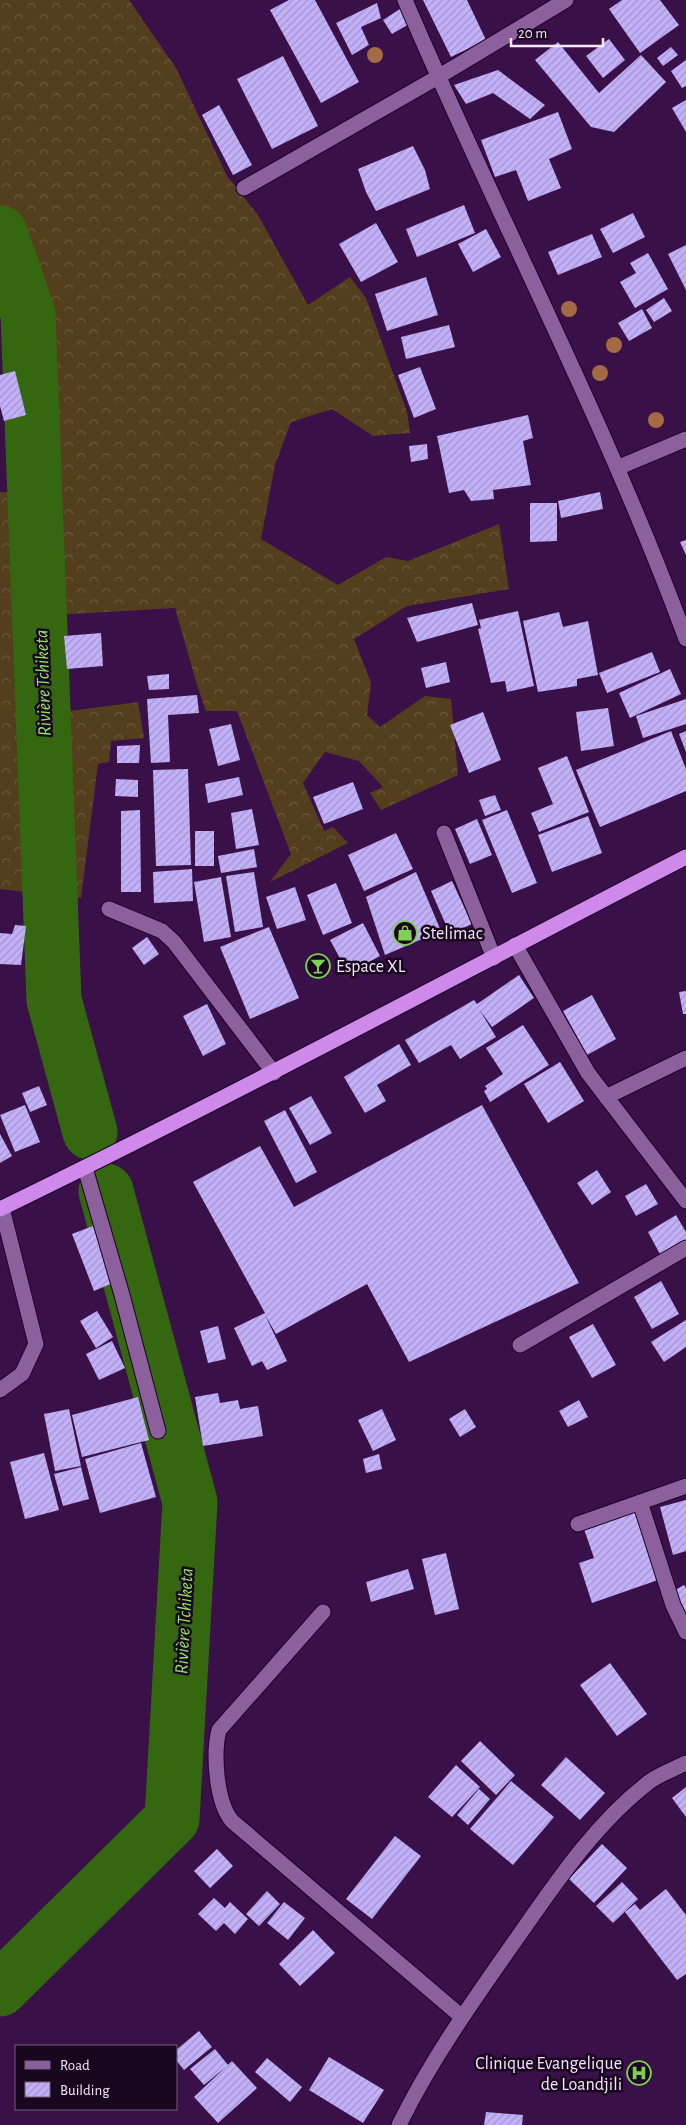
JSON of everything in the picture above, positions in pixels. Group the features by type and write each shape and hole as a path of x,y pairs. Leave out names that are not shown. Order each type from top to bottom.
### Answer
{"highway":[{"path":"1,1209 274,1073 494,958 514,945 686,857"}],"street":[{"path":"405,0 438,77 656,556 686,639"},
{"path":"244,188 438,77 566,0"},
{"path":"617,468 686,439"},
{"path":"444,833 494,958"},
{"path":"109,909 162,932 174,942 274,1073"},
{"path":"514,945 588,1073 686,1201"},
{"path":"606,1097 686,1058"},
{"path":"85,1168 122,1295 158,1431"},
{"path":"0,1390 22,1374 36,1344 1,1209"},
{"path":"520,1346 686,1248"},
{"path":"578,1524 686,1486"},
{"path":"640,1502 673,1605 686,1632"},
{"path":"323,1612 219,1730 215,1752 222,1805 232,1821 462,2017"},
{"path":"399,2125 414,2095 462,2017 590,1840 632,1797 651,1781 686,1763"}],"green space":[{"path":"0,0 129,0 176,68 227,176 258,215 308,305 350,277 366,298 407,412 410,433 373,436 332,409 291,422 275,465 261,539 338,585 386,557 408,561 499,524 509,589 407,606 354,639 371,683 367,715 380,727 425,696 451,699 458,775 381,810 370,793 383,787 359,761 325,752 303,783 324,831 333,827 348,843 270,882 291,854 237,711 206,711 175,608 54,615 63,712 138,702 144,738 111,741 109,762 98,764 81,898 0,889 0,492 62,493 39,316 0,308"}],"building":[{"path":"289,0 315,0 359,82 321,103 270,10"},
{"path":"423,0 467,0 486,40 451,57"},
{"path":"622,0 660,0 679,25 640,53 609,9"},
{"path":"377,3 381,18 361,27 369,45 352,55 336,23"},
{"path":"400,9 409,24 392,34 383,20"},
{"path":"609,39 625,60 603,78 586,56"},
{"path":"558,42 599,93 641,55 666,82 614,132 591,127 535,60"},
{"path":"671,47 678,55 663,66 657,58"},
{"path":"283,56 318,126 272,149 237,79"},
{"path":"686,60 686,86 682,88 671,71"},
{"path":"498,70 545,105 530,119 493,93 466,104 454,85"},
{"path":"686,100 686,132 672,108"},
{"path":"219,105 252,165 233,175 202,115"},
{"path":"558,112 572,149 549,159 561,188 528,201 516,170 495,177 481,140"},
{"path":"413,146 425,170 430,189 376,211 366,192 358,169"},
{"path":"464,205 475,233 417,257 406,229"},
{"path":"633,213 645,237 613,253 600,229"},
{"path":"376,223 398,262 361,282 339,244"},
{"path":"486,229 501,257 473,272 458,244"},
{"path":"592,234 602,257 558,275 548,252"},
{"path":"686,245 686,290 668,254"},
{"path":"648,253 668,289 635,308 620,282 636,273 630,263"},
{"path":"426,277 438,315 387,331 375,294"},
{"path":"664,298 672,311 654,322 646,310"},
{"path":"642,309 652,328 629,341 618,323"},
{"path":"449,325 455,347 406,359 401,337"},
{"path":"420,367 436,409 414,418 398,375"},
{"path":"15,371 26,415 4,421 0,406 0,375"},
{"path":"528,415 533,438 523,441 531,485 493,490 494,499 471,501 464,490 449,493 437,436"},
{"path":"427,444 428,459 411,462 409,446"},
{"path":"600,492 603,509 561,518 558,501"},
{"path":"530,503 557,503 557,541 530,542"},
{"path":"686,540 686,555 680,542"},
{"path":"472,603 478,625 417,642 407,618"},
{"path":"518,611 534,686 507,692 505,681 491,683 478,629 481,628 479,620"},
{"path":"559,612 563,627 588,621 598,675 577,679 577,686 538,692 523,621"},
{"path":"101,633 103,666 67,669 64,636"},
{"path":"652,652 660,672 607,693 599,673"},
{"path":"446,662 450,682 426,688 421,668"},
{"path":"670,669 681,694 630,718 619,693"},
{"path":"169,674 169,689 149,690 147,676"},
{"path":"197,695 199,713 168,715 170,762 151,763 147,699"},
{"path":"686,699 686,724 643,738 636,716"},
{"path":"608,708 614,746 581,751 576,712"},
{"path":"483,712 501,760 469,773 450,725"},
{"path":"231,724 240,760 218,766 209,729"},
{"path":"671,731 686,769 686,791 600,827 576,770"},
{"path":"686,731 686,752 679,734"},
{"path":"140,745 139,763 117,763 117,746"},
{"path":"567,756 589,812 539,832 531,813 553,804 538,768"},
{"path":"188,769 191,865 156,866 153,770"},
{"path":"239,777 243,795 208,803 205,784"},
{"path":"116,779 138,780 138,797 115,796"},
{"path":"353,782 363,809 324,824 313,797"},
{"path":"495,795 501,810 485,816 479,800"},
{"path":"252,809 259,845 236,849 231,813"},
{"path":"140,810 141,892 121,892 121,811"},
{"path":"507,810 537,883 512,893 482,820"},
{"path":"588,816 602,853 552,872 538,835"},
{"path":"477,819 492,855 470,864 455,829"},
{"path":"195,831 214,831 214,866 195,866"},
{"path":"396,833 413,869 364,891 348,855"},
{"path":"254,849 257,867 221,873 218,856"},
{"path":"192,869 193,901 154,903 153,872"},
{"path":"254,872 263,927 235,932 226,876"},
{"path":"416,872 441,931 385,955 366,897"},
{"path":"221,877 231,937 204,942 194,882"},
{"path":"452,881 472,924 450,934 431,891"},
{"path":"336,883 352,923 323,935 307,895"},
{"path":"295,887 306,920 277,929 266,897"},
{"path":"363,923 380,956 348,973 330,940"},
{"path":"15,925 26,926 21,965 0,964 0,933 12,934"},
{"path":"269,927 299,998 250,1019 220,947"},
{"path":"147,937 159,954 144,965 132,948"},
{"path":"519,975 534,998 492,1027 479,1009 496,1037 460,1059 451,1045 419,1063 405,1040 474,1000 477,1004"},
{"path":"686,991 686,1014 683,1014 679,992"},
{"path":"592,995 616,1039 587,1055 563,1011"},
{"path":"207,1004 226,1044 203,1056 183,1016"},
{"path":"523,1025 549,1065 490,1102 484,1091 487,1089 485,1086 503,1074 486,1048"},
{"path":"399,1044 411,1065 377,1085 386,1101 365,1113 344,1077"},
{"path":"560,1062 584,1101 548,1123 524,1084"},
{"path":"39,1086 47,1105 30,1112 22,1093"},
{"path":"311,1096 332,1133 310,1145 289,1108"},
{"path":"25,1105 40,1142 15,1152 0,1115"},
{"path":"482,1105 579,1283 409,1362 367,1284 276,1334 265,1315 287,1361 267,1370 262,1361 252,1366 234,1328 265,1313 193,1182 260,1146 294,1207"},
{"path":"285,1110 317,1172 296,1183 264,1121"},
{"path":"0,1134 12,1156 0,1163"},
{"path":"597,1170 611,1192 592,1205 577,1183"},
{"path":"646,1184 658,1204 636,1216 625,1196"},
{"path":"676,1215 686,1232 686,1242 661,1256 648,1232"},
{"path":"93,1226 115,1282 94,1291 72,1234"},
{"path":"661,1281 679,1314 652,1329 634,1297"},
{"path":"97,1311 113,1337 96,1348 80,1321"},
{"path":"686,1320 686,1347 664,1362 651,1342"},
{"path":"593,1324 616,1365 592,1378 569,1337"},
{"path":"218,1326 226,1359 208,1363 200,1331"},
{"path":"112,1341 125,1368 99,1380 86,1354"},
{"path":"218,1393 220,1403 238,1400 240,1409 258,1406 263,1436 203,1446 195,1397"},
{"path":"138,1397 149,1440 82,1457 72,1415"},
{"path":"579,1400 588,1417 568,1427 559,1411"},
{"path":"69,1409 81,1466 55,1471 44,1414"},
{"path":"382,1409 396,1440 373,1451 358,1420"},
{"path":"465,1409 476,1427 460,1437 449,1419"},
{"path":"141,1443 156,1497 100,1513 85,1459"},
{"path":"44,1453 59,1510 25,1519 10,1462"},
{"path":"379,1454 382,1469 366,1473 363,1459"},
{"path":"81,1467 89,1499 63,1506 54,1474"},
{"path":"686,1500 686,1551 673,1555 660,1507"},
{"path":"635,1511 658,1580 592,1603 579,1563 594,1558 584,1529"},
{"path":"446,1553 459,1609 435,1615 422,1559"},
{"path":"408,1569 414,1589 371,1602 366,1582"},
{"path":"684,1585 686,1588 686,1621 670,1593"},
{"path":"610,1663 647,1714 617,1736 580,1685"},
{"path":"480,1741 515,1775 496,1795 461,1761"},
{"path":"566,1757 605,1793 580,1820 541,1785"},
{"path":"456,1765 480,1787 452,1817 428,1797"},
{"path":"511,1781 554,1817 513,1865 470,1829"},
{"path":"686,1787 686,1817 672,1798"},
{"path":"479,1789 490,1799 468,1825 457,1815"},
{"path":"395,1836 421,1856 372,1919 346,1899"},
{"path":"602,1844 627,1868 594,1903 569,1879"},
{"path":"217,1849 233,1866 210,1888 194,1871"},
{"path":"622,1882 638,1899 613,1923 596,1906"},
{"path":"666,1889 686,1915 686,1974 677,1980 625,1912 635,1904 640,1910"},
{"path":"267,1891 280,1904 259,1926 246,1914"},
{"path":"214,1898 225,1908 230,1902 248,1919 235,1934 224,1923 216,1931 198,1914"},
{"path":"284,1902 305,1918 288,1940 267,1923"},
{"path":"313,1930 335,1953 300,1986 279,1964"},
{"path":"199,2031 212,2047 184,2070 178,2062 178,2048"},
{"path":"215,2049 228,2065 204,2085 190,2069"},
{"path":"329,2057 384,2090 363,2123 309,2090"},
{"path":"267,2058 302,2087 290,2102 255,2072"},
{"path":"232,2061 257,2088 218,2123 194,2097"},
{"path":"486,2112 523,2115 522,2125 484,2125"}],"waterway":[{"name":"Rivière Tchiketa","path":"0,233 28,314 54,1000 90,1132"},
{"name":"Rivière Tchiketa","path":"0,1989 172,1819 190,1502 106,1191"}],"place":[{"name":"Stelimac","path":"405,933"},
{"name":"Espace XL","path":"318,966"},
{"name":"Clinique Evangelique de Loandjili","path":"639,2073"}]}
